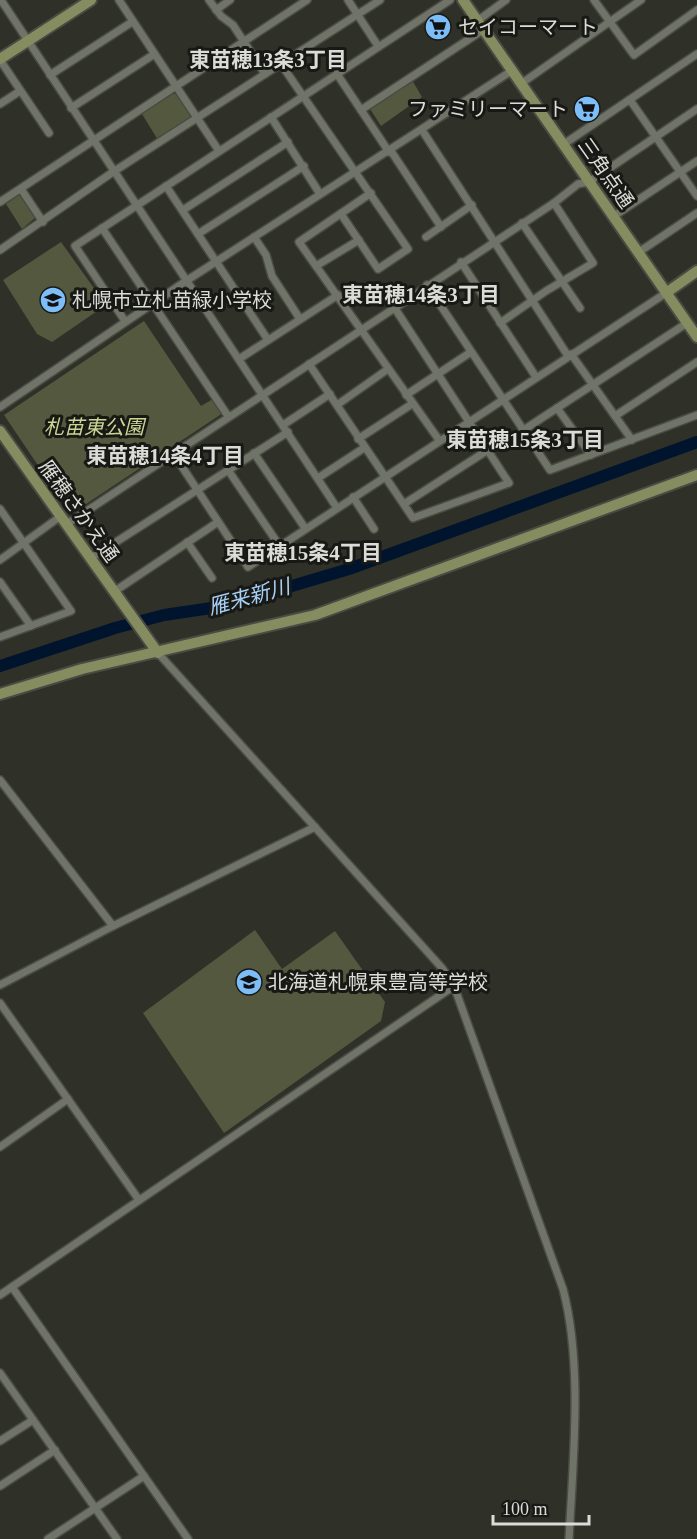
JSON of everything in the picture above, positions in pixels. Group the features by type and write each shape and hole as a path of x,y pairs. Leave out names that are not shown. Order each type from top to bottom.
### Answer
{"street":[{"path":"0,0 135,206 264,394 337,508"},
{"path":"49,133 0,60 91,0"},
{"path":"118,0 219,152"},
{"path":"209,0 216,10 233,25 265,74"},
{"path":"216,10 230,0"},
{"path":"0,202 307,0"},
{"path":"348,0 378,46"},
{"path":"0,250 113,172 380,0"},
{"path":"125,321 75,246 450,0"},
{"name":"三角点通","path":"463,0 697,337"},
{"path":"362,110 480,25 506,0"},
{"path":"594,0 634,56 697,10"},
{"path":"522,83 641,0"},
{"path":"50,75 132,22"},
{"path":"564,144 697,54"},
{"path":"71,108 153,55"},
{"path":"281,64 408,249 378,269 341,213"},
{"path":"0,407 125,321 513,70"},
{"path":"337,74 441,226"},
{"path":"0,104 20,91"},
{"path":"630,100 697,196"},
{"path":"0,560 24,543 173,453 461,262 494,243 578,184 589,182 697,109"},
{"path":"271,117 320,194"},
{"path":"422,130 472,205 494,243 570,355 594,384 632,440"},
{"path":"183,210 288,142"},
{"path":"614,216 697,161"},
{"path":"198,234 304,166"},
{"path":"166,186 268,340"},
{"path":"21,189 43,222"},
{"path":"370,193 299,242 439,441"},
{"path":"500,323 593,263 554,203"},
{"path":"426,237 472,205"},
{"path":"639,252 697,213"},
{"path":"522,223 580,308"},
{"path":"102,228 228,416"},
{"path":"254,237 266,255 272,276 300,319"},
{"path":"316,266 359,240"},
{"path":"461,262 536,377"},
{"path":"173,453 248,567 697,271"},
{"path":"427,285 549,470 697,415"},
{"path":"239,359 338,295"},
{"path":"309,364 358,440 413,518 509,483 394,307"},
{"path":"522,431 687,323"},
{"path":"406,395 471,352"},
{"path":"615,416 697,362"},
{"path":"336,405 388,369"},
{"path":"91,558 254,453 330,394"},
{"path":"358,440 411,404"},
{"path":"557,408 591,455"},
{"name":"雁穂さかえ通","path":"0,431 158,653"},
{"path":"318,478 364,448"},
{"path":"404,504 488,450"},
{"path":"254,453 305,528"},
{"path":"228,470 279,545"},
{"path":"0,694 82,669 315,615 697,475"},
{"path":"353,497 374,530"},
{"path":"0,510 71,611 0,637"},
{"path":"115,591 218,522"},
{"path":"187,542 212,578"},
{"path":"0,582 31,626"},
{"path":"158,653 441,968 454,986 563,1289 572,1320 574,1360 569,1539"},
{"path":"0,780 113,926"},
{"path":"0,985 113,926 315,827"},
{"path":"0,1295 454,986"},
{"path":"0,1003 139,1200"},
{"path":"0,1147 68,1099"},
{"path":"12,1287 188,1539"},
{"path":"0,1373 117,1539"},
{"path":"0,1391 9,1385"},
{"path":"0,1441 33,1420"},
{"path":"0,1486 55,1450"},
{"path":"48,1539 144,1476"}],"green space":[{"path":"412,80 422,97 381,126 370,109"},
{"path":"172,94 176,94 191,115 190,119 158,140 142,114"},
{"path":"19,195 36,217 22,229 6,204"},
{"path":"61,242 106,305 52,342 37,334 3,280"},
{"name":"札苗東公園","path":"144,321 201,406 213,399 223,413 71,514 4,415"},
{"name":"北海道札幌東豊高等学校","path":"255,930 282,969 335,931 385,1002 381,1021 224,1133 143,1013"}],"waterway":[{"name":"雁来新川","path":"0,666 115,628 164,615 225,606 349,569 697,442"}],"place":[{"name":"セイコーマート","path":"438,27"},
{"name":"ファミリーマート","path":"587,109"},
{"name":"札幌市立札苗緑小学校","path":"53,300"},
{"name":"北海道札幌東豊高等学校","path":"249,982"}],"district":[{"name":"東苗穂13条3丁目","path":"268,60"},
{"name":"東苗穂14条3丁目","path":"421,295"},
{"name":"東苗穂15条3丁目","path":"525,440"},
{"name":"東苗穂14条4丁目","path":"165,456"},
{"name":"東苗穂15条4丁目","path":"303,553"}]}
